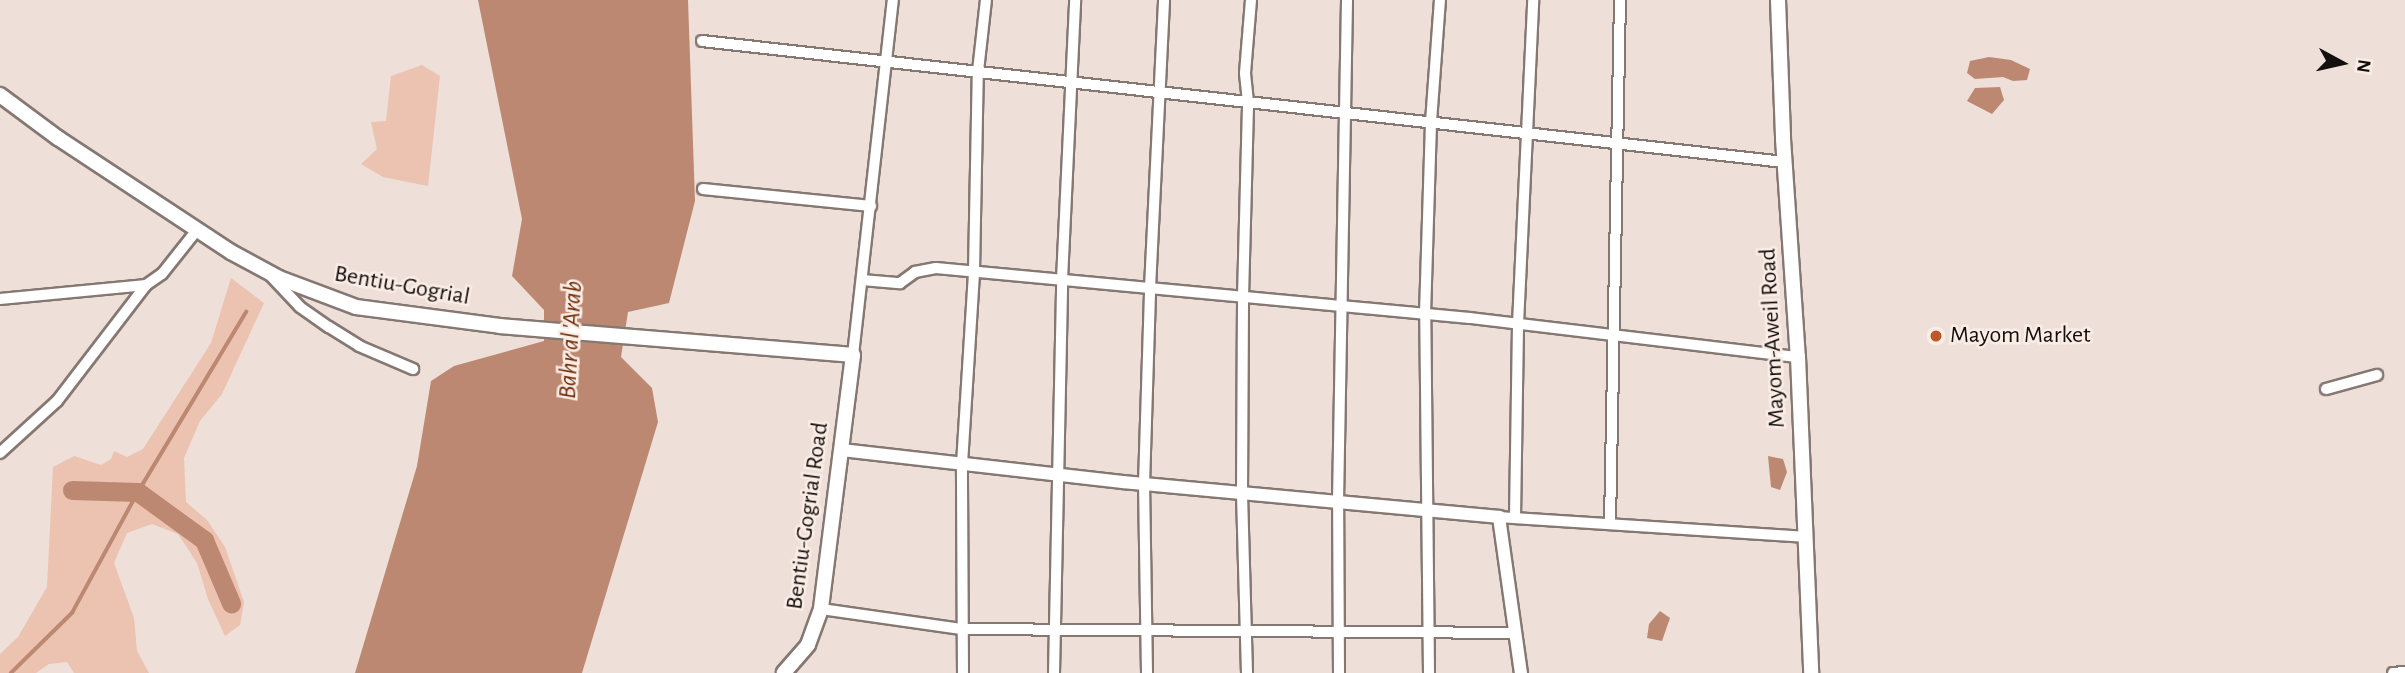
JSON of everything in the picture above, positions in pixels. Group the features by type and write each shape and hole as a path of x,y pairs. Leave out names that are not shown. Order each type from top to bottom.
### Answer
{"main road":[{"name":"Mayom-Aweil Road","path":"1778,0 1784,162 1798,357 1811,673"},
{"name":"Bentiu-Gogrial","path":"0,95 58,138 197,230 267,271 317,294 356,307 410,316 853,355"},
{"name":"Bentiu-Gogrial Road","path":"784,673 808,645 821,609 853,355"}],"street":[{"path":"853,355 893,0"},
{"path":"962,673 962,464 974,271 978,71 986,0"},
{"path":"1054,673 1062,279 1069,82 1075,0"},
{"path":"1147,673 1144,484 1164,0"},
{"path":"1247,673 1242,493 1243,297 1248,102 1245,73 1251,0"},
{"path":"1339,673 1338,502 1344,306 1343,113 1347,0"},
{"path":"1429,673 1430,510 1425,314 1431,122 1440,0"},
{"path":"1515,517 1518,324 1533,0"},
{"path":"1610,524 1620,0"},
{"path":"702,41 1784,162"},
{"path":"703,189 871,206"},
{"path":"0,453 57,401 146,285 162,274 197,230"},
{"path":"862,280 900,283 915,272 936,268 974,271 1425,314 1798,357"},
{"path":"267,271 300,307 329,327 359,346 413,369"},
{"path":"0,299 146,285"},
{"path":"2326,389 2377,375"},
{"path":"841,450 1144,484 1499,517 1806,537"},
{"path":"1499,517 1521,673"},
{"path":"821,609 962,629 1516,633"},
{"path":"2393,673 2405,672"}],"shaded area":[{"path":"422,65 440,76 428,186 383,177 361,164 377,149 371,122 386,121 391,76"},
{"path":"231,278 264,303 222,394 200,421 184,458 186,502 207,520 225,547 244,602 240,625 225,636 208,599 197,563 178,534 152,524 127,533 114,563 134,618 137,651 149,673 74,673 67,662 49,664 36,673 0,673 0,654 18,637 47,587 53,467 74,456 101,465 111,459 114,451 127,457 143,449 211,343"}],"water":[{"name":"Bahr al 'Arab","path":"478,0 688,0 695,201 669,303 628,312 621,357 652,388 658,422 582,673 355,673 417,466 431,381 454,366 544,341 544,310 512,276 522,219"},
{"path":"1989,57 2011,60 2030,69 2027,80 2013,81 2003,77 1975,79 1967,73 1970,61"},
{"path":"2000,87 2004,100 1992,114 1967,101 1975,88"},
{"path":"1768,456 1783,459 1787,472 1780,490 1771,487"},
{"path":"1660,611 1670,618 1662,641 1647,638 1649,624"}],"waterway":[{"path":"11,673 72,613 138,492 246,312"},
{"path":"72,490 138,492 204,540 231,603"}],"place":[{"name":"Mayom Market","path":"1936,336"}]}
